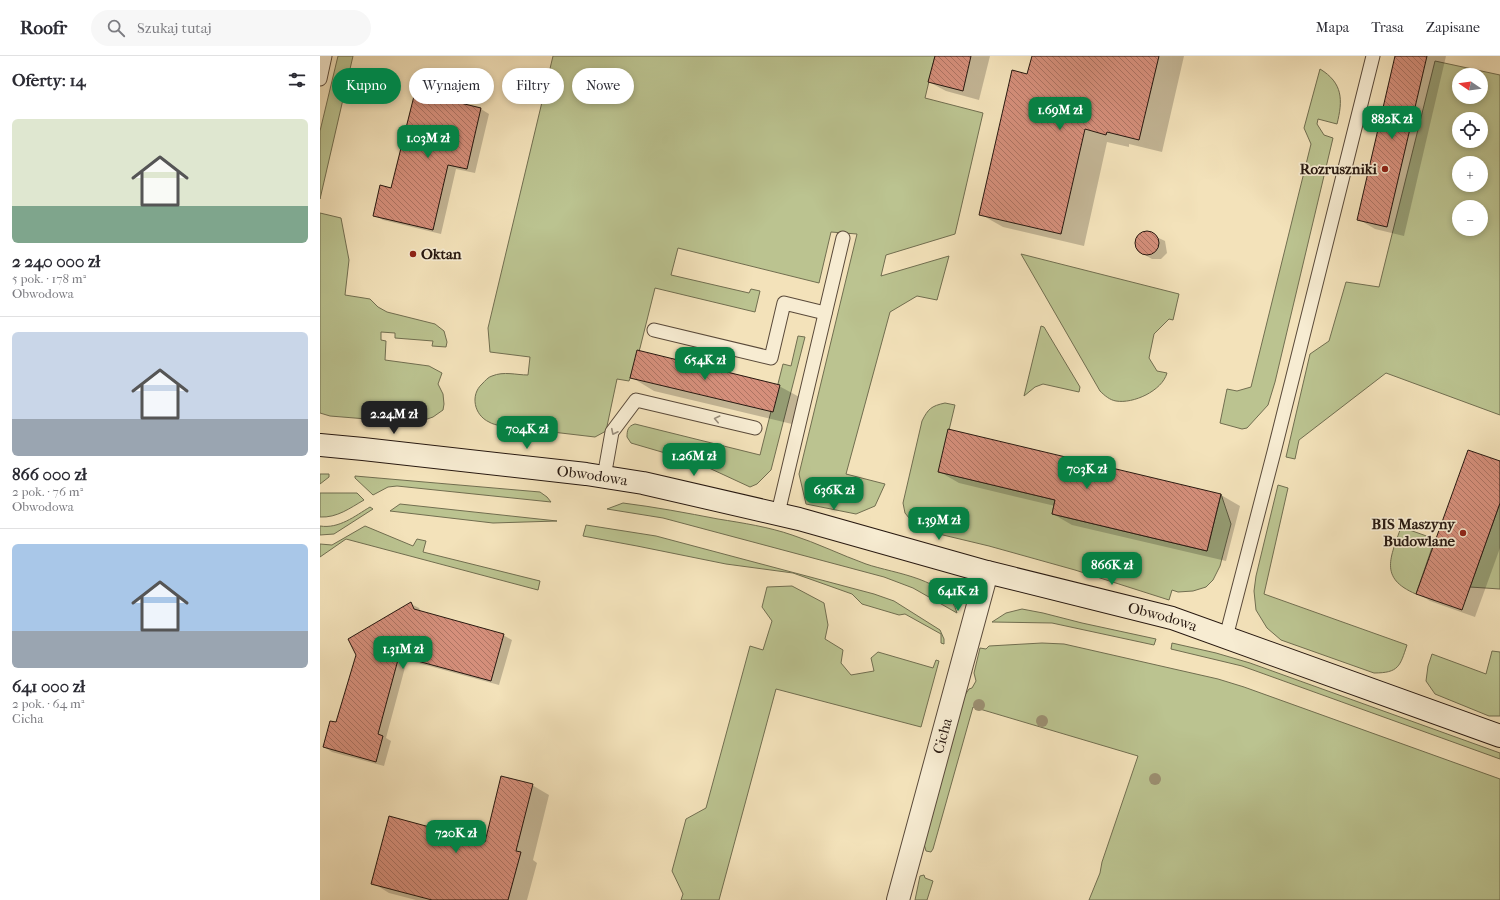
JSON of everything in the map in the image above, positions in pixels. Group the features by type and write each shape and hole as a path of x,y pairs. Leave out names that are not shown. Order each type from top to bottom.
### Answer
{"main road":[{"name":"Obwodowa","path":"320,446 449,458 604,477 643,483 778,513 987,572 1172,618 1500,736"},
{"name":"Cicha","path":"898,900 987,572"}],"lane":[{"path":"320,79 325,56"},
{"path":"1226,637 1373,56"},
{"path":"778,513 843,238"},
{"path":"654,330 771,358 784,303 825,313"},
{"path":"604,477 612,432 636,400 755,428"}],"green space":[{"path":"338,56 353,56 350,68 335,68"},
{"path":"553,56 935,56 925,98 983,113 955,234 886,255 881,276 949,256 937,300 917,296 890,312 846,474 885,484 875,506 856,514 806,504 799,474 857,234 831,232 819,283 678,248 671,275 749,293 751,289 760,291 755,312 655,288 640,348 629,381 617,379 606,431 595,437 501,426 490,423 480,415 475,404 476,394 478,389 488,378 501,374 528,375 530,357 490,352 488,328 542,104 564,104 564,68 550,68"},
{"path":"1435,61 1468,68 1452,68 1452,104 1488,104 1488,72 1500,75 1500,415 1386,373 1299,440 1295,459 1286,457 1310,354 1329,341 1346,282 1379,287"},
{"path":"1320,69 1328,74 1337,86 1340,100 1339,115 1337,124 1318,119 1317,124 1324,135 1333,138 1275,382 1268,405 1247,428 1242,429 1220,423 1227,389 1237,391 1251,387 1311,144 1304,128"},
{"path":"332,81 332,104 342,104 320,199 320,131"},
{"path":"320,213 341,218 349,260 345,295 370,299 378,307 387,312 435,324 444,331 447,342 446,347 432,346 433,341 395,338 395,333 381,332 381,340 386,341 385,360 429,366 442,373 438,384 443,394 443,410 433,417 416,423 330,416 320,413"},
{"path":"1021,254 1179,294 1173,320 1169,319 1154,334 1149,358 1157,371 1167,373 1159,385 1146,395 1123,401 1108,398 1102,393"},
{"path":"1041,326 1044,327 1080,387 1079,392 1043,384 1035,387 1024,396"},
{"path":"798,336 805,337 771,470 757,484 750,487 696,462 631,443 627,437 628,429 635,424 760,455 783,364 791,366"},
{"path":"945,403 955,405 939,472 1055,500 1052,514 1207,551 1221,494 1231,524 1220,566 1213,580 1206,587 1193,591 1178,592 1172,590 1169,600 1075,570 989,546 918,529 905,513 903,503 922,421 930,409 936,405"},
{"path":"320,474 329,474 329,477 320,484"},
{"path":"355,476 540,492 551,502 397,486 388,487 373,495 355,478"},
{"path":"1278,485 1288,488 1264,594 1407,645 1400,663 1394,670 1389,672 1374,673 1281,640 1267,628 1256,610 1254,591 1256,576"},
{"path":"320,493 357,493 364,500 338,514 320,517"},
{"path":"623,503 746,524 792,535 866,564 919,579 932,585 943,592 952,601 957,613 913,588 884,577 663,518 607,509"},
{"path":"1500,503 1500,589 1470,587"},
{"path":"400,504 557,521 493,523 390,511"},
{"path":"370,507 373,509 334,534 320,535 320,526 334,526 340,524"},
{"path":"586,525 656,536 874,594 894,601 940,630 944,639 944,644 941,643 941,634 905,614 899,615 862,604 852,594 793,573 726,564 583,536"},
{"path":"365,526 413,546 417,539 426,541 423,552 540,581 538,590 346,539 320,557 320,544 332,545"},
{"path":"1401,527 1435,539 1416,594 1404,588 1396,581 1390,566 1391,557"},
{"path":"792,586 824,603 828,625 825,639 843,650 841,663 851,675 874,671 871,658 878,652 933,668 936,660 939,661 921,727 776,689 719,900 681,900 683,894 672,871 686,819 706,808 750,646 763,650 772,621 762,607 767,587"},
{"path":"1022,609 1156,639 1154,645 1052,623 992,622 1006,613"},
{"path":"1042,643 1064,644 1218,679 1500,779 1500,900 1089,900 1100,873 1102,862 1138,756 973,707 933,849 931,852 926,851 924,844 936,785 965,695 976,681 974,673 980,648 986,649 989,646"},
{"path":"1172,643 1216,653 1250,663 1500,753 1500,759 1242,666 1171,649"},
{"path":"1492,651 1500,652 1500,716 1489,716 1435,694 1426,681 1428,666 1432,654 1486,674"},
{"path":"924,875 925,878 933,881 927,900 915,900 920,876"}],"building":[{"path":"935,56 971,56 963,91 928,82"},
{"path":"1032,56 1159,56 1139,140 1107,132 1106,135 1085,129 1061,234 979,215 1012,70 1027,74"},
{"name":"Rozruszniki","path":"1395,56 1427,56 1387,227 1357,220"},
{"path":"412,104 464,104 481,108 467,169 448,165 433,230 373,216 380,185 391,188"},
{"path":"1147,231 1156,234 1159,243 1156,252 1147,255 1138,252 1135,243 1138,234"},
{"path":"637,350 780,385 773,412 630,378"},
{"path":"948,429 1221,494 1207,551 1052,514 1055,500 938,472"},
{"name":"BIS Maszyny Budowlane","path":"1468,450 1500,461 1500,503 1462,610 1416,594"},
{"path":"411,602 414,609 504,634 491,681 399,656 378,734 383,736 376,762 323,747 330,721 336,722 356,655 348,639"},
{"path":"501,776 533,784 516,851 521,852 508,900 432,900 371,884 389,816 485,842"}],"place":[{"name":"Rozruszniki","path":"1385,169"},
{"name":"Oktan","path":"413,254"},
{"name":"BIS Maszyny Budowlane","path":"1463,533"}]}
